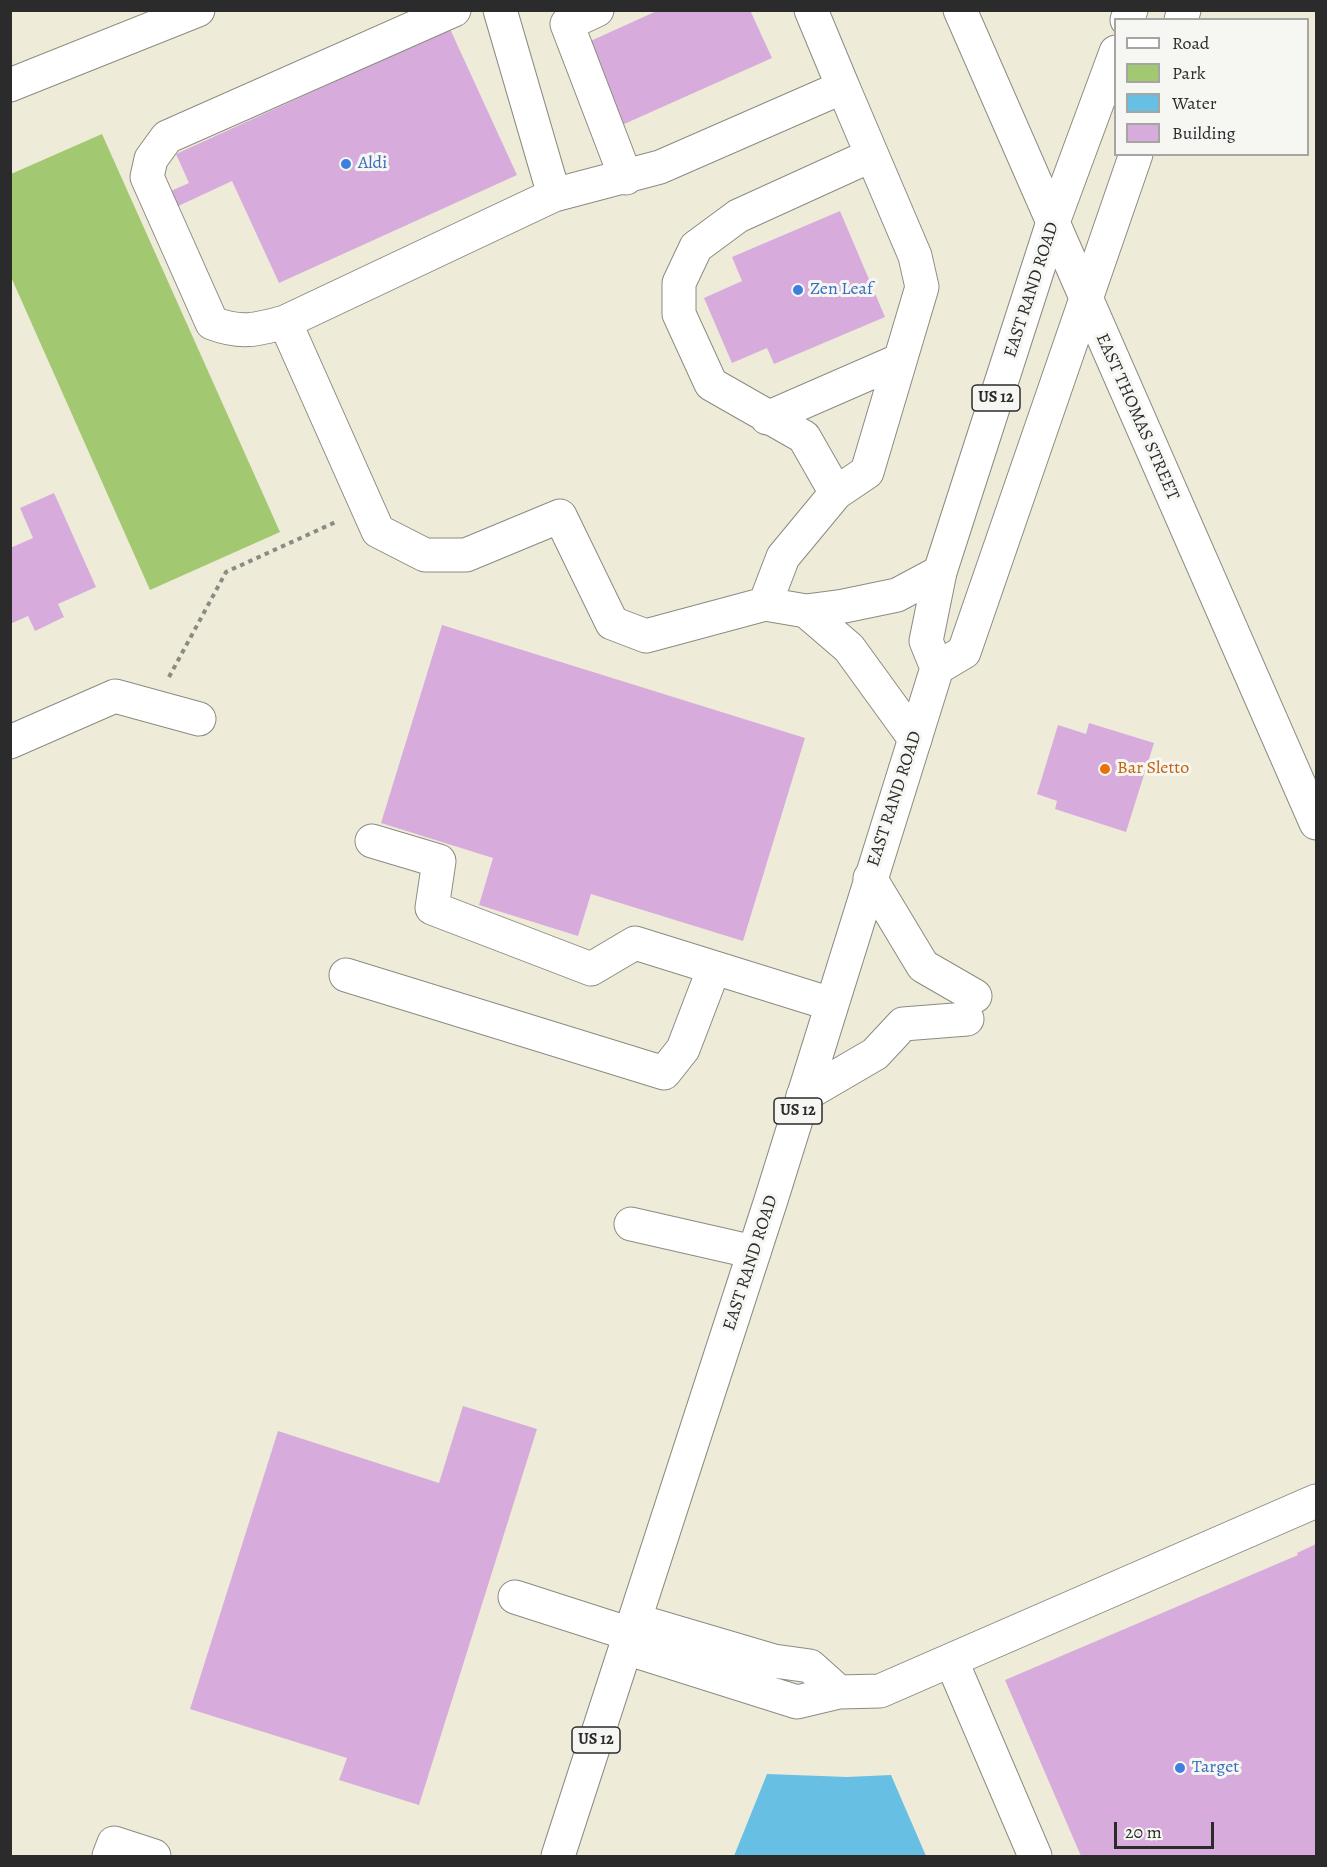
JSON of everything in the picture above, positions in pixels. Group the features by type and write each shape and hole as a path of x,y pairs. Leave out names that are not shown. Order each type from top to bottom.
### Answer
{"main road":[{"path":"10,85 198,10"},
{"path":"454,10 167,137 151,159 147,177 212,323 234,331 260,329 285,322 554,195 626,178 660,167 843,87"},
{"path":"500,10 554,195"},
{"path":"597,10 567,24 626,178"},
{"path":"765,604 783,557 836,493 867,472 922,287 915,256 811,10"},
{"name":"EAST THOMAS STREET","path":"960,10 1052,225 1317,823"},
{"name":"EAST RAND ROAD","path":"558,1857 754,1251 937,668 926,641 940,572 1052,225 1114,57"},
{"path":"836,493 804,437 767,418 711,384 679,314 679,283 696,247 738,216 872,155"},
{"name":"US 12","path":"937,668 964,652 1135,156"},
{"path":"285,322 378,531 425,555 466,555 560,516 612,623 646,636 765,604 806,611 897,596 940,572"},
{"path":"767,418 900,360"},
{"path":"806,611 849,648 915,739"},
{"path":"10,742 114,696 199,719"},
{"path":"372,841 438,861 432,908 591,969 635,943 831,1004"},
{"path":"803,1096 875,1054 903,1024 971,1008 923,966 870,878"},
{"path":"346,975 664,1073 683,1049 714,968"},
{"path":"631,1224 754,1251"},
{"path":"515,1597 630,1634 797,1702 839,1692 880,1691 952,1662 1317,1501"},
{"path":"952,1662 1035,1857"},
{"path":"109,1857 114,1843 154,1857"}],"path":[{"path":"153,706 226,572 368,508"}],"green space":[{"path":"102,134 280,532 150,590 11,277 11,174"}],"water":[{"path":"767,1774 847,1777 891,1775 926,1856 734,1856"}],"building":[{"path":"659,10 750,10 772,58 622,125 586,43"},
{"name":"Aldi","path":"450,29 517,175 279,283 232,181 174,208 166,193 189,183 176,154"},
{"name":"Zen Leaf","path":"840,211 885,317 774,364 767,348 732,363 704,298 742,281 732,257"},
{"path":"54,493 96,587 58,604 64,617 35,631 28,616 10,624 10,548 33,538 20,508"},
{"path":"442,625 805,738 743,941 591,894 578,936 479,905 493,858 381,823"},
{"path":"1089,723 1154,743 1126,832 1055,809 1057,801 1037,794 1058,725 1086,734"},
{"path":"463,1406 537,1429 419,1805 339,1780 347,1758 190,1709 278,1431 439,1483"},
{"name":"Target","path":"1316,1544 1316,1856 1081,1856 1005,1680 1298,1555 1297,1553"}],"place":[{"name":"Aldi","path":"346,164"},
{"name":"Zen Leaf","path":"798,290"},
{"name":"Bar Sletto","path":"1105,769"},
{"name":"Target","path":"1180,1768"}]}
